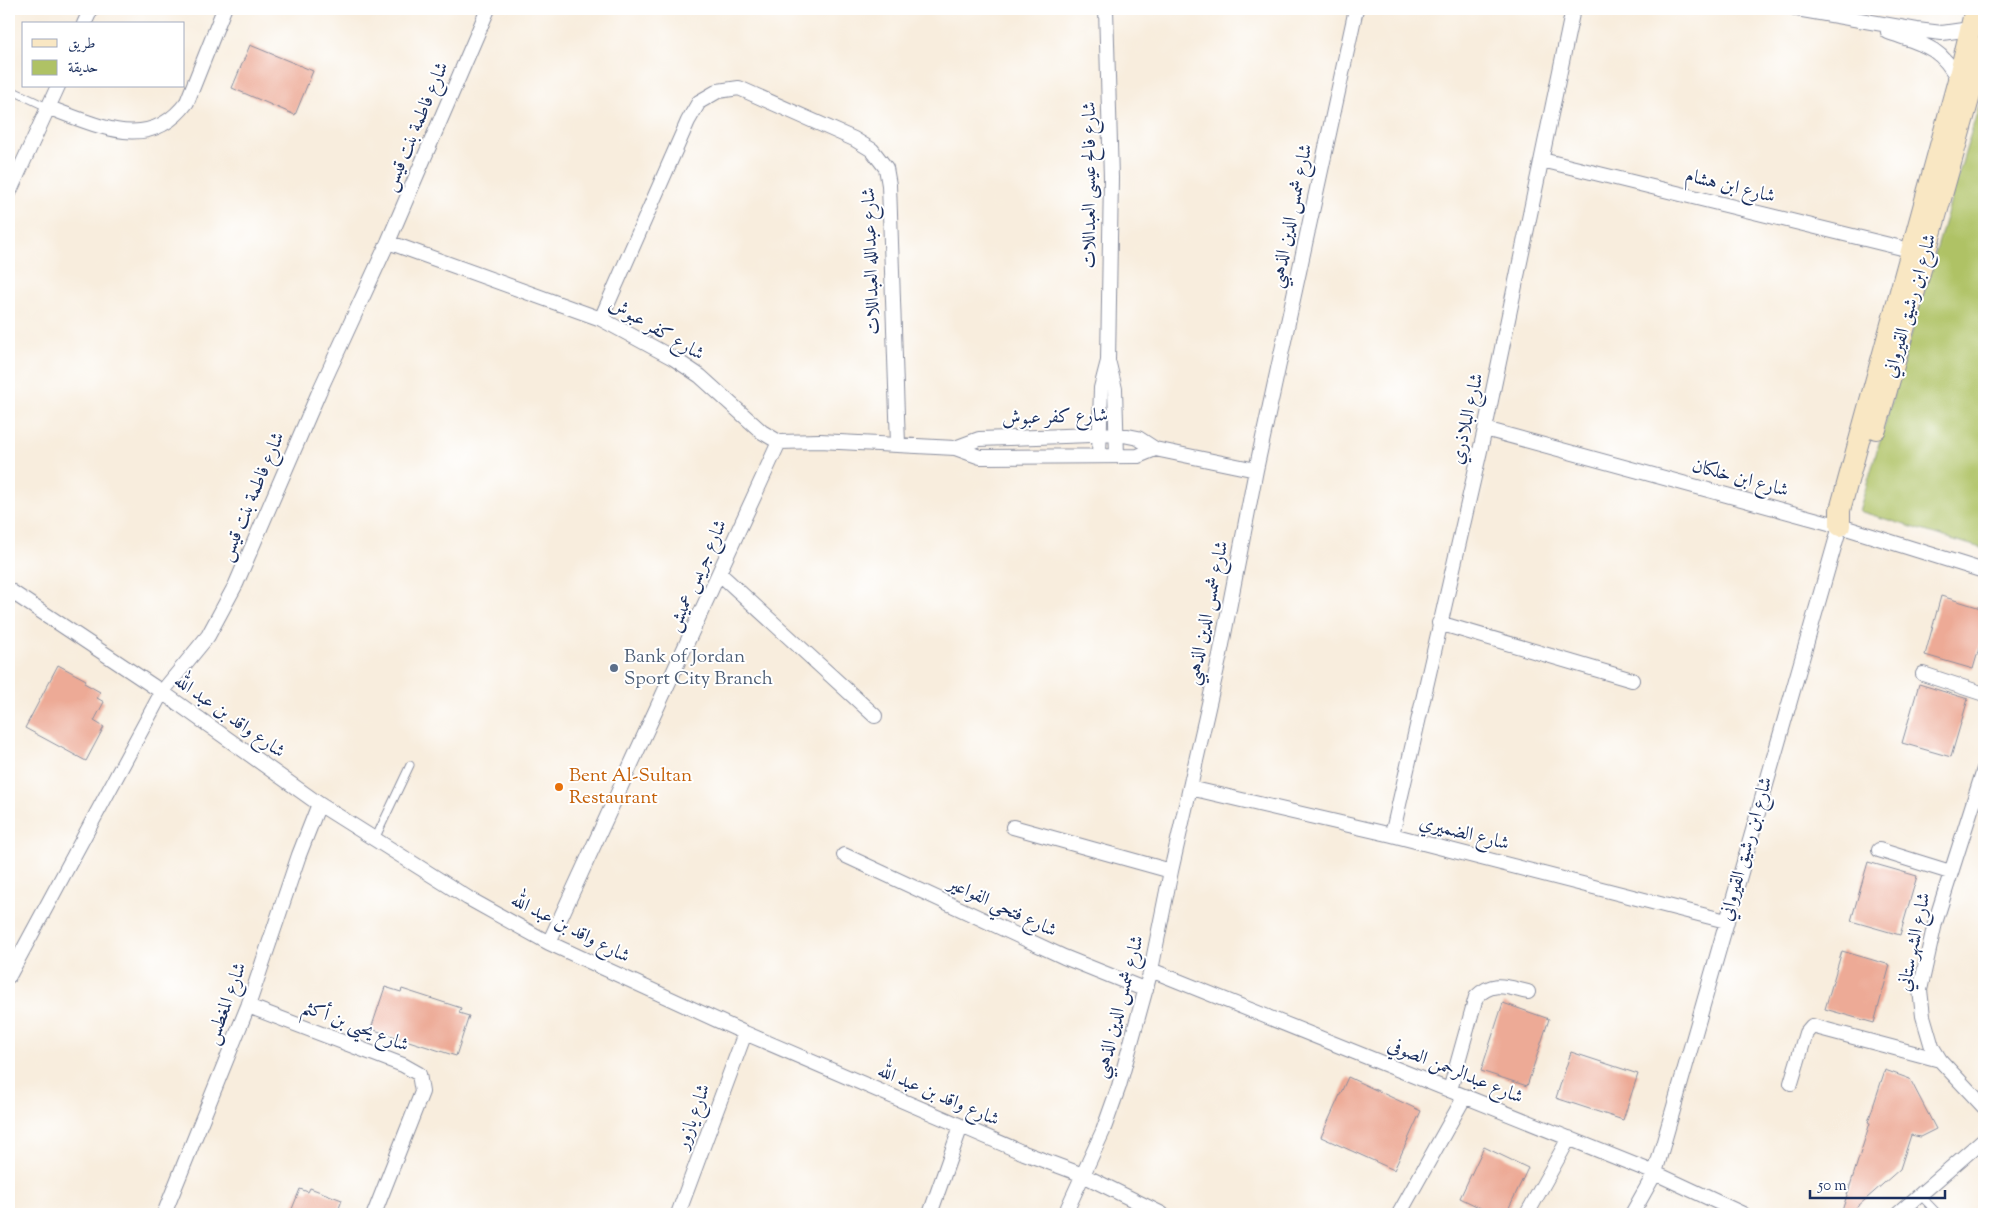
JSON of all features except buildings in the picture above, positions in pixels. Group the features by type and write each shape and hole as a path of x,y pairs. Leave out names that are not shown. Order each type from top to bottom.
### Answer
{"main road":[{"path":"1972,80 1970,29 1975,9"},
{"path":"1972,80 1984,46"},
{"name":"شارع ابن رشيق القيرواني","path":"1840,526 1840,510 1910,250 1972,80"},
{"name":"شارع ابن رشيق القيرواني","path":"1840,526 1852,514 1972,80"}],"street":[{"path":"85,22 90,9"},
{"path":"49,108 111,130 134,133 156,128 168,122 179,113 187,102 224,9"},
{"name":"شارع فاطمة بنت قيس","path":"9,976 162,692 208,636 236,584 318,392 388,242 488,9"},
{"name":"شارع فالح عيسى العبداللات","path":"1099,455 1101,388 1108,361 1110,178 1106,9"},
{"name":"شارع شمس الدين الذهبي","path":"1064,1214 1103,1131 1119,1086 1152,970 1170,871 1220,655 1256,470 1356,9"},
{"name":"شارع البلاذري","path":"1392,835 1485,428 1573,9"},
{"path":"1797,9 1855,14 1937,32 1970,29"},
{"path":"1855,14 1934,50 1951,67 1972,80"},
{"path":"9,193 57,88"},
{"name":"شارع عبدالله العبداللات","path":"601,319 688,121 699,102 718,91 739,88 854,139 872,150 886,168 889,185 898,444"},
{"name":"شارع ابن هشام","path":"1542,160 1910,250"},
{"name":"شارع كفر عبوش","path":"388,242 601,319 673,358 700,376 762,432 779,442 820,441 955,448 980,457 1138,456 1155,449"},
{"name":"شارع فالح عيسى العبداللات","path":"1108,361 1115,389 1118,434 1117,456"},
{"name":"شارع ابن خلكان","path":"1485,428 1840,526 1984,571"},
{"name":"شارع كفر عبوش","path":"955,448 979,439 1118,434 1138,438 1155,449 1256,470"},
{"name":"شارع جريس عميش","path":"549,944 779,442"},
{"name":"شارع ابن رشيق القيرواني","path":"1632,1214 1655,1173 1840,526"},
{"path":"720,574 876,716"},
{"name":"شارع واقد بن عبد الله","path":"9,590 162,692 319,804 468,898 549,944 745,1033 1024,1153 1083,1175 1162,1214"},
{"path":"1440,623 1632,680"},
{"path":"1923,674 1984,694"},
{"name":"شارع الشهرستاني","path":"1984,769 1935,923 1920,990 1923,1016 1932,1047 1940,1060 1984,1107"},
{"name":"شارع الضميري","path":"1190,788 1392,835 1726,921"},
{"name":"شارع المغطس","path":"164,1214 248,1006 299,855 319,804"},
{"path":"1013,827 1170,871"},
{"path":"1879,850 1950,872"},
{"name":"شارع فتحي الفواعير","path":"844,855 1064,957 1146,990"},
{"name":"شارع عبدالرحمن الصوفي","path":"1152,970 1655,1173 1743,1214"},
{"path":"1450,1090 1476,997 1492,986 1502,986 1528,992"},
{"name":"شارع يحيى بن أكثم","path":"248,1006 403,1065 419,1074 422,1092 374,1214"},
{"path":"1792,1083 1806,1033 1812,1026 1940,1060"},
{"name":"شارع يازور","path":"678,1214 745,1033"},
{"path":"1400,1214 1465,1096"},
{"path":"930,1214 961,1126"},
{"path":"1527,1214 1569,1138"},
{"path":"1898,1214 1984,1139"}],"lane":[{"path":"9,89 49,108"},
{"path":"375,839 410,765"},
{"path":"1920,1194 1938,1214"}],"green space":[{"path":"1984,93 1984,549 1859,511"}],"place":[{"name":"Bank of Jordan Sport City Branch","path":"614,668"},
{"name":"Bent Al-Sultan Restaurant","path":"559,787"}]}
